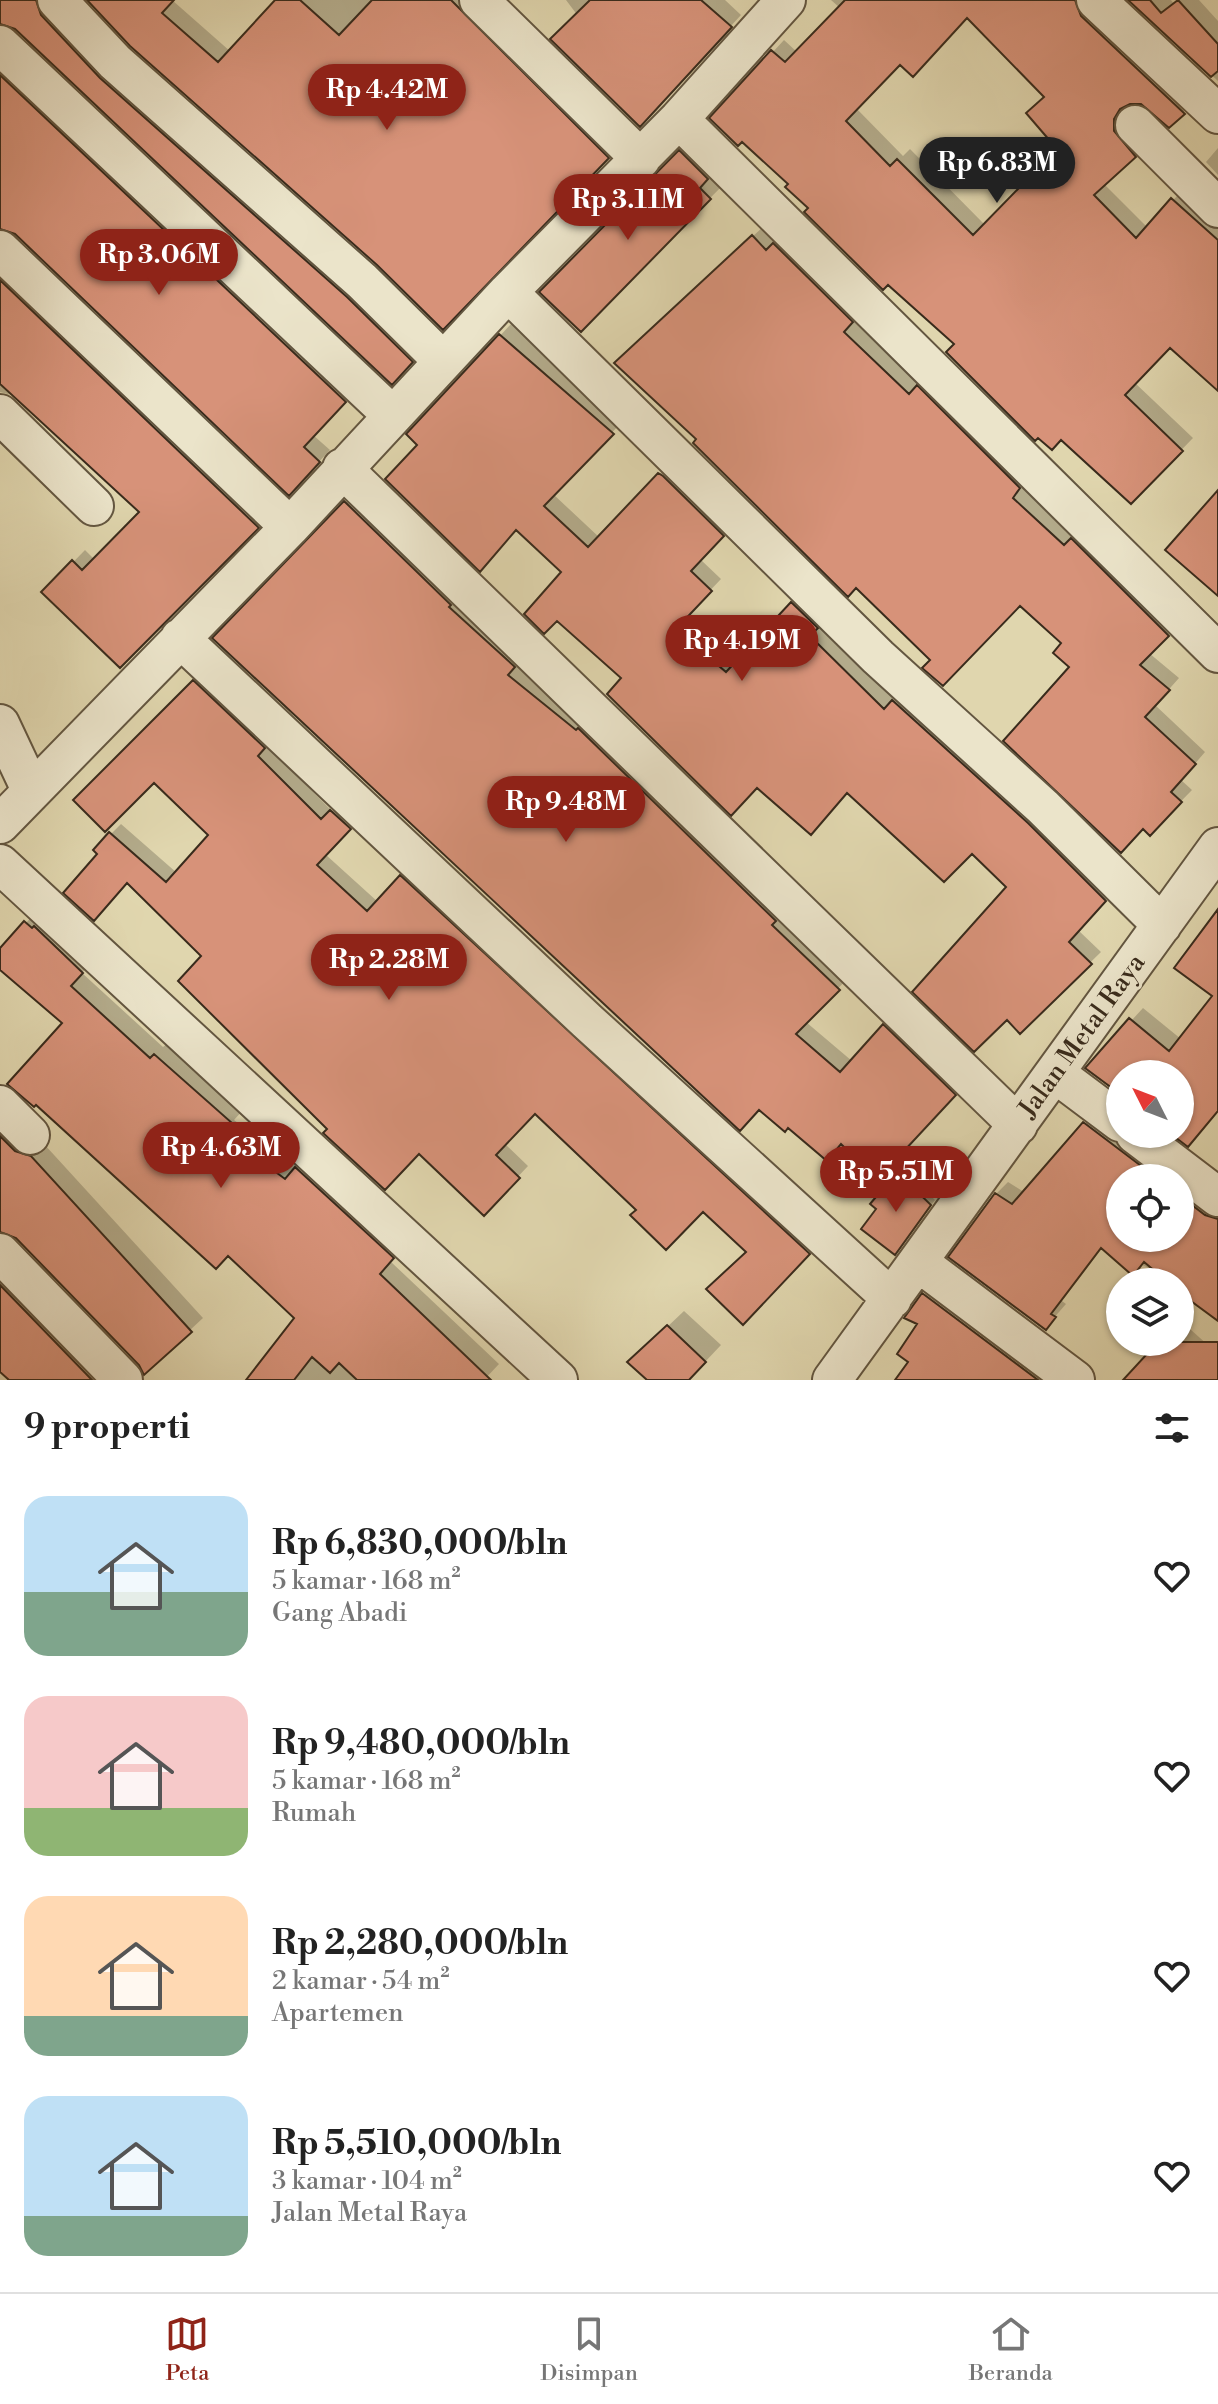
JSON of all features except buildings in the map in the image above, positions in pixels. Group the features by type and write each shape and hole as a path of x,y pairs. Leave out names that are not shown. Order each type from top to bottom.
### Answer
{"street":[{"path":"57,0 115,62 362,281 443,361"},
{"path":"479,0 641,159"},
{"path":"1096,0 1218,114"},
{"path":"0,824 290,527 508,292 679,119 779,2"},
{"path":"0,45 392,415"},
{"path":"679,119 1218,653"},
{"path":"1135,125 1215,198"},
{"path":"0,250 290,527"},
{"path":"508,292 878,657 1043,807 1162,925"},
{"path":"0,414 94,506"},
{"path":"342,468 1018,1125"},
{"path":"180,638 587,1021 892,1299"},
{"path":"0,724 31,790"},
{"path":"0,864 558,1380"},
{"name":"Jalan Metal Raya","path":"832,1380 1162,925 1212,869"},
{"path":"1056,1074 1106,1112"},
{"path":"0,1105 30,1135"},
{"path":"1153,1148 1218,1197"},
{"path":"0,1253 123,1380"},
{"path":"918,1262 1075,1380"}]}
